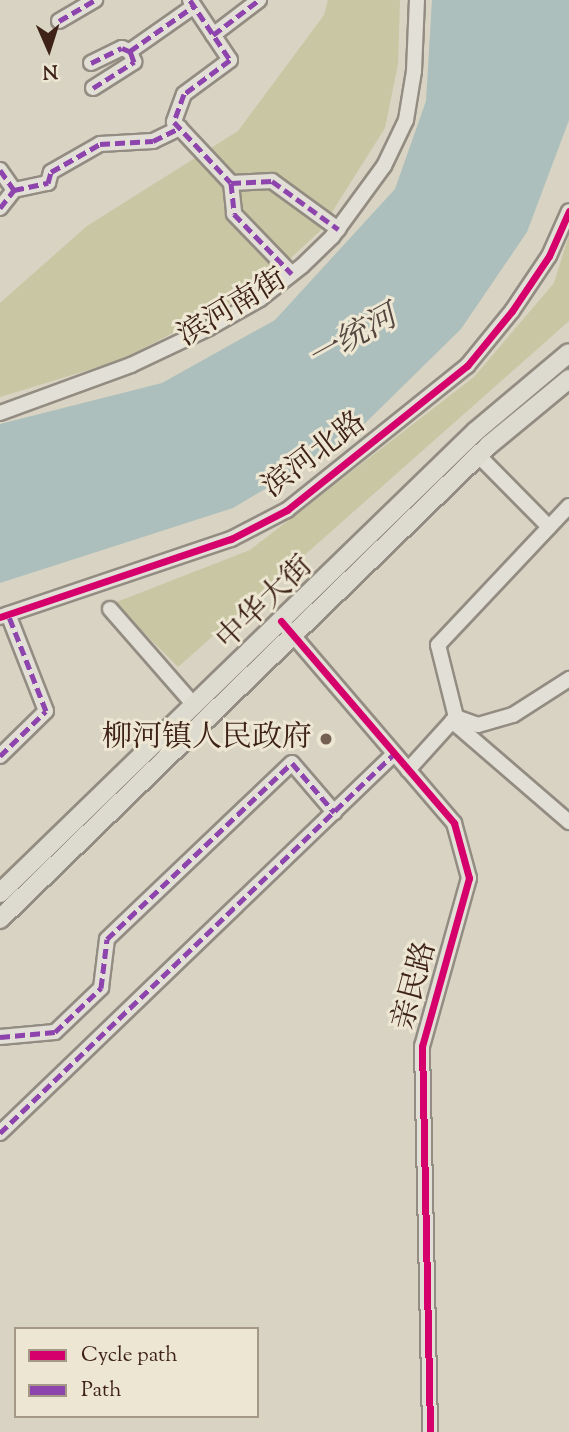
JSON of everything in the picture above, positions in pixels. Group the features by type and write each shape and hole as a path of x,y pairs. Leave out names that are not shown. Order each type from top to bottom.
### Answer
{"main road":[{"name":"中华大街","path":"0,893 476,431 569,353"},
{"name":"中华大街","path":"0,919 478,455 569,379"}],"street":[{"path":"59,21 95,0"},
{"path":"213,35 259,0"},
{"name":"滨河南街","path":"0,413 97,379 198,334 260,299 292,274 338,229 384,166 406,120 414,71 417,0"},
{"path":"131,52 192,3 230,60 184,94 174,122 231,183 234,214 292,274"},
{"path":"91,63 122,48 131,52 134,62 93,88"},
{"path":"0,208 14,190 48,183 51,172 100,144 152,141 180,128"},
{"path":"0,170 14,190"},
{"path":"231,183 272,181 338,229"},
{"name":"滨河北路","path":"4,616 232,540 287,510 467,366 512,311 549,256 569,211"},
{"path":"478,455 549,527"},
{"path":"569,506 438,645 454,720 569,822"},
{"path":"110,609 194,705"},
{"path":"0,756 46,711 4,616"},
{"name":"亲民路","path":"281,621 454,823 469,878 422,1046 430,1432"},
{"path":"454,720 478,725 513,715 569,679"},
{"path":"408,770 454,720"},
{"path":"0,1133 394,754"},
{"path":"0,1037 55,1032 101,988 107,939 292,763 334,812"}],"shaded area":[{"path":"328,0 400,0 398,64 385,128 320,231 257,289 121,360 0,397 0,303 87,226 238,131 324,15"},
{"path":"569,235 569,321 178,667 114,603 250,550 474,377 554,283"}],"water":[{"name":"一统河","path":"432,0 569,0 569,120 527,232 461,329 349,439 233,508 0,583 0,424 162,383 275,320 395,189 426,101"}],"marked path":[{"path":"59,21 95,0"},
{"path":"190,0 230,60 184,94 174,122 231,183 234,214 292,274"},
{"path":"213,35 259,0"},
{"path":"93,88 134,62 130,51 194,6"},
{"path":"91,63 122,48 131,52"},
{"path":"0,208 14,190 48,183 51,172 100,144 153,141 180,128"},
{"path":"0,170 14,190"},
{"path":"231,183 272,181 338,229"},
{"path":"0,756 46,711 8,614"},
{"path":"0,1133 394,754"},
{"path":"0,1037 55,1032 101,988 107,939 292,763 334,812"}],"cycle path":[{"path":"0,617 231,539 287,510 467,366 512,311 549,256 569,211"},
{"path":"281,621 454,823 469,878 422,1046 430,1432"}],"place":[{"name":"柳河镇人民政府","path":"326,739"}]}
